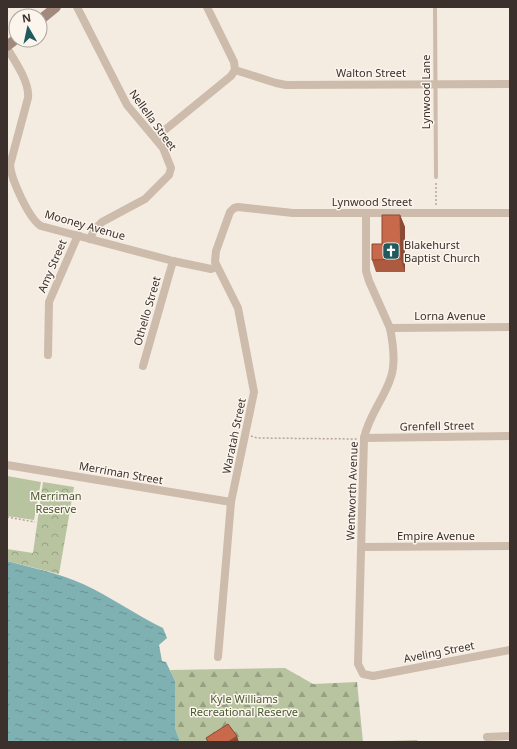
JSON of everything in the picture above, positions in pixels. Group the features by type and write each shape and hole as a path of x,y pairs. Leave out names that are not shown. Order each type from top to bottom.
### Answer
{"street":[{"path":"48,14 56,7"},
{"name":"Nellella Street","path":"77,7 127,105 165,151 170,164 170,173 142,201 102,222 94,230 90,239"},
{"path":"155,138 231,76 235,70 234,62 207,7"},
{"name":"Mooney Avenue","path":"7,47 24,80 28,92 9,175 30,215 36,222 41,226 173,261 211,269 216,267"},
{"name":"Walton Street","path":"235,70 286,85 510,84"},
{"name":"Lynwood Street","path":"216,267 214,262 216,251 227,216 234,208 241,207 286,213 510,213"},
{"name":"Wentworth Avenue","path":"366,213 366,271 368,281 390,328 394,355 392,376 366,427 364,438 358,664 363,674 373,676"},
{"name":"Amy Street","path":"48,355 49,302 78,235"},
{"name":"Othello Street","path":"143,366 173,261"},
{"name":"Waratah Street","path":"216,267 238,308 254,390 231,502 218,657"},
{"name":"Lorna Avenue","path":"390,328 510,327"},
{"name":"Grenfell Street","path":"364,438 510,436"},
{"name":"Merriman Street","path":"7,465 231,502"},
{"name":"Empire Avenue","path":"362,547 510,546"},
{"name":"Aveling Street","path":"373,676 510,650"},
{"path":"487,737 510,736"}],"lane":[{"name":"Lynwood Lane","path":"435,7 436,177"}],"path":[{"path":"436,177 436,213"},
{"path":"246,434 257,438 364,438"},
{"path":"7,517 34,522"}],"green space":[{"path":"7,476 41,482 34,520 7,516"},
{"name":"Merriman Reserve","path":"43,482 74,487 59,574 7,561 7,549 33,553"},
{"name":"Kyle Williams Recreational Reserve","path":"285,668 313,684 357,682 363,742 180,742 175,728 175,681 170,670"},
{"path":"417,740 418,742 363,742"}],"water":[{"path":"7,561 74,580 163,628 167,638 159,645 162,661 166,662 175,681 175,728 180,742 7,742"}],"building":[{"path":"382,215 400,215 401,259 372,260 372,244 382,244"},
{"path":"228,724 237,736 228,742 208,742 206,738"}],"place":[{"name":"Blakehurst Baptist Church","path":"391,251"}]}
